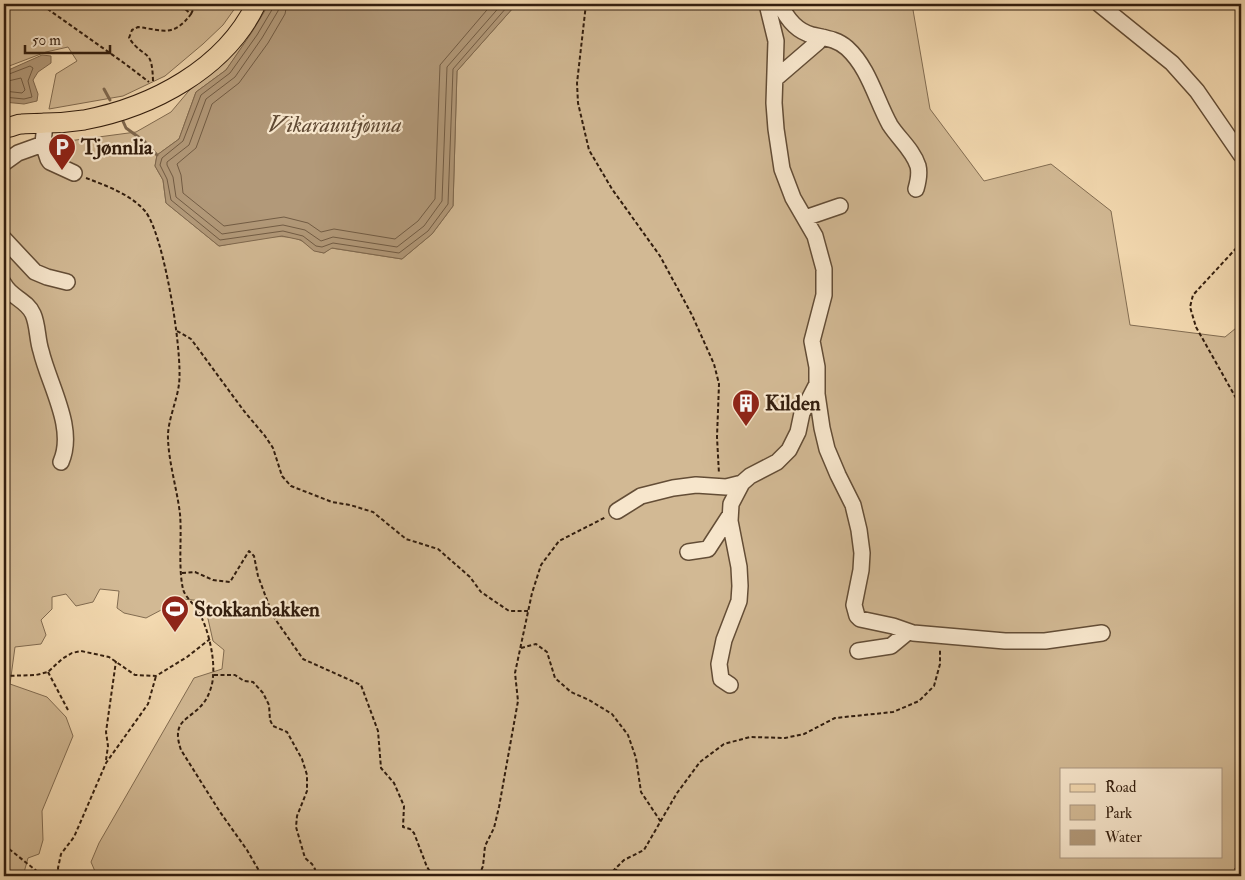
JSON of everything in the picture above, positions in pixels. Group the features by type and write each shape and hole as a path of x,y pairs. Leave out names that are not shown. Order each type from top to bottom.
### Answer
{"main road":[{"path":"10,120 45,124 83,120 135,106 164,93 190,78 225,48 239,32 256,4"}],"street":[{"path":"767,4 776,41 774,103 782,169 793,198 815,236 824,269 824,295 812,341 817,367 820,417 827,449 853,504 859,530 862,553 861,570 854,605 856,616 860,619 893,626 908,632 1005,641 1045,641 1102,633"},
{"path":"780,4 790,20 799,29 809,34 840,43 851,52 860,64 890,125 914,158 918,168 916,189"},
{"path":"1099,4 1172,63 1197,91 1241,155"},
{"path":"775,79 818,42 821,37"},
{"path":"45,124 44,144 48,159 50,162 74,173"},
{"path":"4,163 18,154 44,144"},
{"path":"805,218 840,206"},
{"path":"4,239 35,272 67,282"},
{"path":"4,284 10,293 30,308 36,322 40,351 65,427 65,450 61,462"},
{"path":"730,685 721,679 719,672 724,640 739,601 739,567 730,515 733,497 742,483 750,476 777,462 789,450 798,432 802,413 817,384"},
{"path":"617,511 641,496 673,488 696,484 720,488 742,483"},
{"path":"688,552 708,549 730,515"},
{"path":"858,651 891,646 908,632"}],"path":[{"path":"43,4 48,10 154,86 152,62 149,55 134,46 129,38 132,30 138,27 174,30 182,25 196,4"},
{"path":"185,4 185,9 191,14"},
{"path":"586,4 578,83 578,103 589,150 612,189 660,256 692,315 714,364 718,384 717,438 720,488"},
{"path":"4,110 10,120"},
{"path":"74,173 126,196 146,212 157,234 165,266 180,363 180,384 168,438 180,514 184,590 199,612 210,639 214,675 205,702 183,721 179,728 178,742 181,750 262,876"},
{"path":"1241,243 1193,295 1190,307 1196,327 1241,407"},
{"path":"176,330 191,339 244,411 265,436 273,448 282,476 291,486 332,502 373,512 406,539 438,549 470,577 481,592 509,611 528,611"},
{"path":"479,876 485,846 494,828 500,807 518,701 515,673 528,611 541,565 559,541 617,511"},
{"path":"182,573 194,572 213,580 230,582 248,551 254,556 258,576 273,616 303,659 361,685 378,731 381,768 394,784 404,806 403,827 410,829 414,833 427,867 433,876"},
{"path":"608,876 624,860 644,850 677,793 700,762 724,744 750,737 785,738 804,734 835,718 893,712 919,701 934,686 940,664 941,635"},
{"path":"4,676 36,675 48,672 62,659 72,653 81,651 109,656 135,675 156,676 187,658 210,639"},
{"path":"520,648 536,644 548,652 556,678 571,692 612,714 628,735 636,758 641,792 661,822"},
{"path":"106,762 108,746 106,732 116,661"},
{"path":"48,672 69,712"},
{"path":"214,675 235,675 244,681 254,682 263,693 269,705 270,720 273,726 287,732 302,759 307,791 297,816 296,827 305,858 315,868 314,876"},
{"path":"59,876 58,868 61,854 74,837 106,762 148,704 156,676"},
{"path":"4,845 43,876"},
{"path":"1217,876 1231,873 1241,864"},
{"path":"616,868 618,875 621,876"},
{"path":"1059,876 1066,872 1083,876"}],"green space":[{"path":"4,4 238,4 223,25 165,76 123,96 49,109 56,74 77,61 68,47 46,52 4,68"},
{"path":"262,4 269,4 253,32 226,70 196,92 179,139 157,155 155,166 163,180 166,203 219,246 260,238 282,237 300,240 313,249 324,253 331,248 402,259 432,234 453,206 457,71 513,8 513,4 912,4 930,109 984,181 1051,164 1111,211 1130,325 1225,337 1241,324 1241,876 97,876 91,862 99,843 194,678 222,669 224,650 213,641 204,601 182,599 146,618 124,613 117,608 119,591 100,589 93,602 76,606 66,594 52,597 52,609 41,620 46,635 41,644 15,647 10,684 47,697 66,717 73,736 42,811 43,840 39,854 28,858 23,876 4,876 4,158 61,142 136,132 171,112"}],"water":[{"name":"Vikarauntjønna","path":"269,4 513,4 513,8 457,71 453,206 432,234 402,259 332,248 324,253 314,251 301,240 282,236 219,246 166,203 163,180 155,166 157,155 179,139 196,92 226,70"},
{"path":"42,55 51,56 51,63 38,72 33,80 38,94 37,101 24,104 4,102 4,72"}],"waterway":[{"path":"104,89 110,100"},
{"path":"122,119 126,128 144,141 157,155"}],"place":[{"name":"Tjønnlia","path":"62,171"},
{"name":"Kilden","path":"746,427"},
{"name":"Stokkanbakken","path":"175,633"}]}
